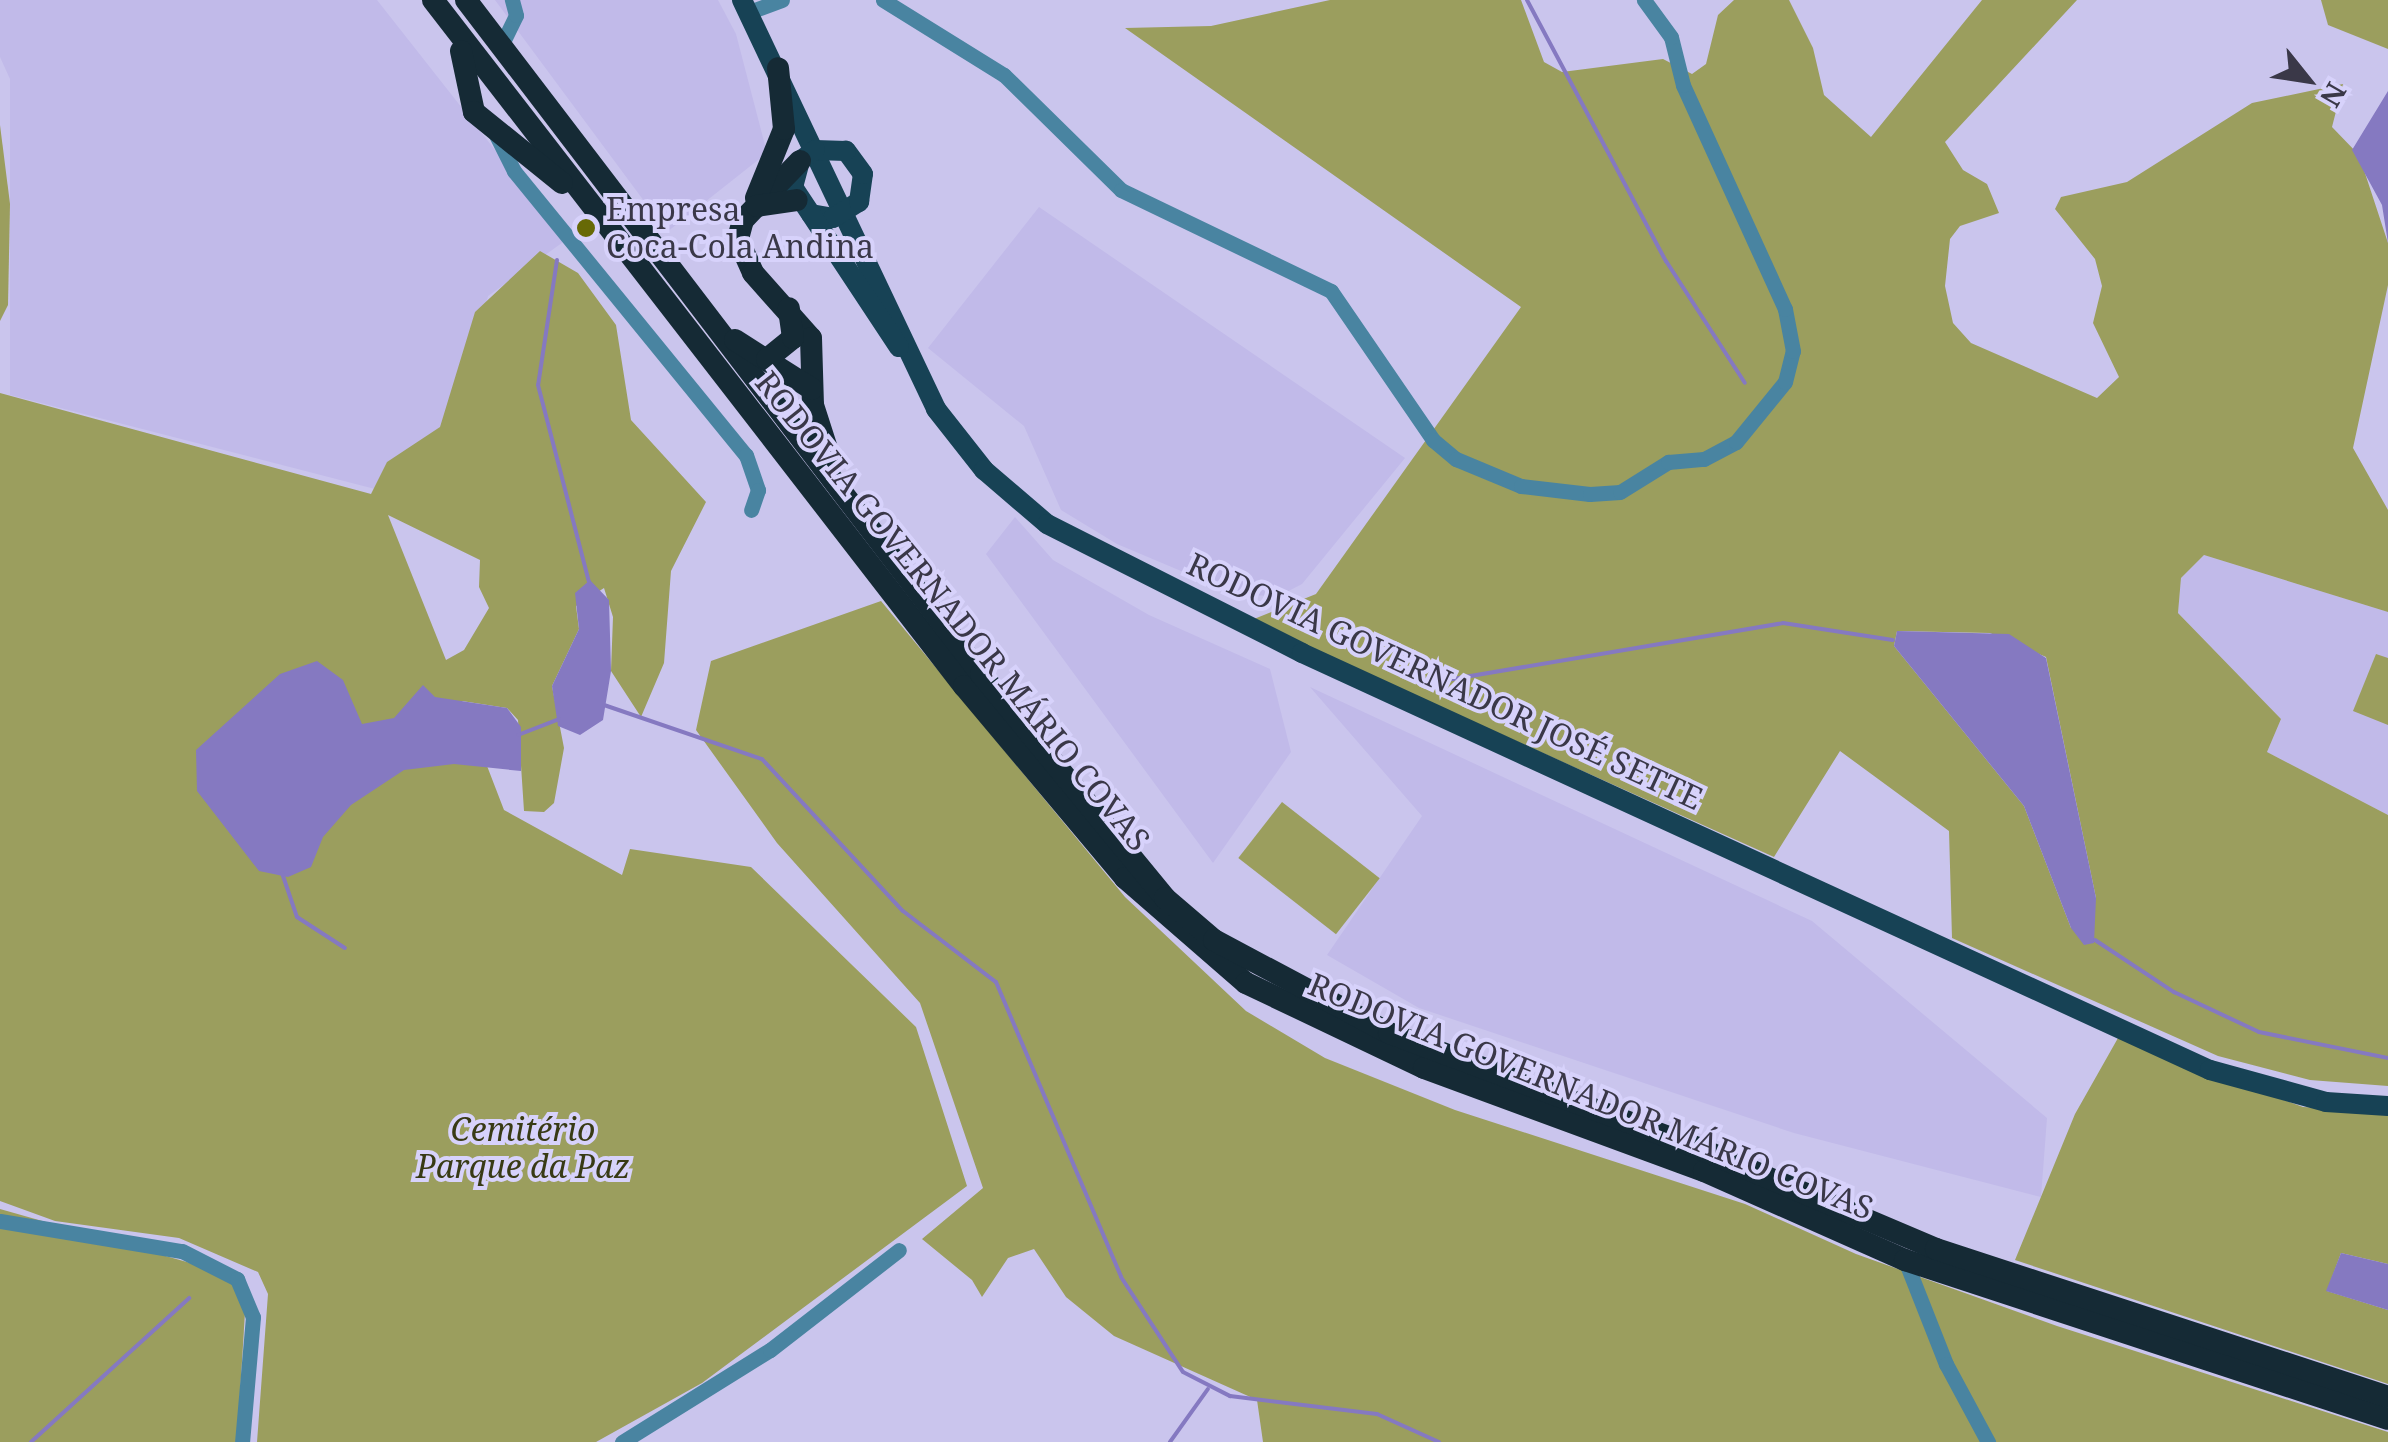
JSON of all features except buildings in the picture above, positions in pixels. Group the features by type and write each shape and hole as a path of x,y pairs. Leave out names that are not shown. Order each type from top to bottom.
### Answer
{"highway":[{"name":"RODOVIA GOVERNADOR MÁRIO COVAS","path":"433,0 964,686 1125,878 1210,957 1343,1033 1704,1170 1905,1260 2388,1420"},
{"path":"433,0 466,61 474,112 520,162 602,219"},
{"name":"RODOVIA GOVERNADOR MÁRIO COVAS","path":"466,0 845,494 1165,898 1266,973 1389,1033 1682,1142 1936,1249 2388,1398"},
{"path":"752,210 781,146 778,68"},
{"path":"472,94 494,80 536,92"},
{"path":"815,152 740,225 740,254 788,304 811,338 813,397 845,494"},
{"path":"752,210 804,207"},
{"path":"668,304 685,314 776,427 796,428 813,397"},
{"path":"767,359 793,338 788,304"},
{"path":"722,332 767,359 813,397"}],"main road":[{"path":"746,6 815,152 851,208"},
{"path":"815,152 804,207 876,320 912,360"},
{"path":"815,152 857,161 851,208"},
{"path":"804,207 851,208"},
{"name":"RODOVIA GOVERNADOR JOSÉ SETTE","path":"851,208 873,279 912,360 959,440 1026,509 1192,600 2210,1070 2326,1102 2388,1106"}],"street":[{"path":"501,46 516,15 512,0"},
{"path":"746,6 782,0"},
{"path":"883,0 1004,75 1122,190 1331,292 1433,440 1456,459 1521,486 1590,494 1620,492 1668,462 1704,459 1736,442 1785,382 1793,352 1785,309 1683,85 1672,37 1644,0"},
{"path":"520,162 746,455 758,490 751,510"},
{"path":"0,1221 192,1253 237,1279 252,1317 242,1442"},
{"path":"622,1442 770,1350 899,1250"},
{"path":"1905,1260 1946,1364 1988,1442"}],"shaded area":[{"path":"0,0 377,0 566,240 488,296 455,448 375,489 10,395 10,79 0,57"},
{"path":"495,0 718,0 736,34 767,153 667,232"},
{"path":"2388,91 2388,243 2382,205 2352,150"},
{"path":"1039,207 1405,458 1302,584 1279,596 1238,595 1117,544 1061,510 1024,426 928,348"},
{"path":"1015,517 1053,560 1149,615 1270,669 1291,752 1213,863 986,554"},
{"path":"2204,555 2388,612 2388,815 2267,752 2281,719 2178,613 2181,578"},
{"path":"590,580 609,600 611,671 603,720 580,735 558,726 552,686 579,629 575,593"},
{"path":"1897,631 2009,634 2046,658 2096,898 2094,943 2084,945 2071,928 2024,806 1894,646"},
{"path":"317,661 343,680 362,724 394,718 423,685 435,697 507,708 521,727 521,771 454,764 404,770 351,805 323,837 311,867 288,877 259,871 197,791 196,750 280,674"},
{"path":"1310,687 1812,921 2047,1118 2041,1197 1794,1133 1419,1008 1327,955 1422,816"},
{"path":"2341,1253 2388,1264 2388,1310 2326,1291"}],"green space":[{"path":"1330,0 1521,0 1544,62 1562,72 1663,59 1692,74 1706,64 1718,15 1734,0 1789,0 1813,48 1824,95 1871,137 1982,0 2077,0 1945,142 1963,170 1987,184 1999,213 1960,226 1950,239 1945,286 1953,323 1971,343 2097,398 2119,377 2093,323 2102,286 2095,259 2055,209 2061,197 2127,182 2252,103 2343,84 2332,127 2359,155 2388,243 2388,285 2353,448 2388,510 2388,612 2204,555 2181,578 2178,613 2281,719 2267,752 2388,815 2388,1086 2310,1080 2218,1056 1952,938 1949,831 1840,751 1774,857 1249,621 1316,594 1521,307 1125,28 1211,26","holes":["1897,631 1990,633 2046,657 2096,898 2071,928 2024,806 1894,646"]},
{"path":"2321,0 2388,0 2388,49 2328,25"},
{"path":"0,125 10,204 8,305 0,321"},
{"name":"Cemitério Parque da Paz","path":"540,251 578,273 616,325 631,420 706,502 671,571 664,663 641,717 611,671 613,617 604,588 576,606 579,629 552,686 564,748 554,803 544,812 524,811 518,720 507,708 462,701 504,810 622,875 630,849 751,867 916,1027 967,1186 702,1383 596,1442 257,1442 268,1294 258,1272 179,1238 55,1221 0,1201 0,393 371,494 387,462 440,427 475,312","holes":["388,515 480,560 479,587 489,608 464,650 446,660"]},
{"path":"881,601 1125,897 1246,1011 1325,1058 1455,1110 1745,1204 1856,1254 2057,1326 2388,1432 2388,1442 1263,1442 1257,1400 1114,1336 1066,1297 1034,1249 1008,1258 982,1297 972,1280 922,1239 983,1188 920,1003 777,843 696,730 711,661"},
{"path":"2376,654 2388,658 2388,725 2353,711"},
{"path":"1282,802 1380,878 1336,934 1238,858"},
{"path":"2118,1038 2303,1107 2388,1112 2388,1264 2341,1253 2327,1291 2388,1310 2388,1384 2015,1260 2075,1114"},
{"path":"0,1209 222,1272 246,1296 237,1442 0,1442"}],"waterway":[{"path":"1527,0 1666,261 1745,383"},
{"path":"557,260 538,385 589,582"},
{"path":"1435,682 1783,623 1893,640"},
{"path":"604,705 762,759 903,911 996,982 1121,1277 1183,1372 1230,1396 1377,1414 1439,1442"},
{"path":"518,735 559,719"},
{"path":"282,873 297,917 345,948"},
{"path":"2095,940 2174,992 2259,1032 2388,1058"},
{"path":"31,1442 189,1298"},
{"path":"1170,1442 1208,1389"}],"place":[{"name":"Empresa Coca-Cola Andina","path":"586,228"}]}
